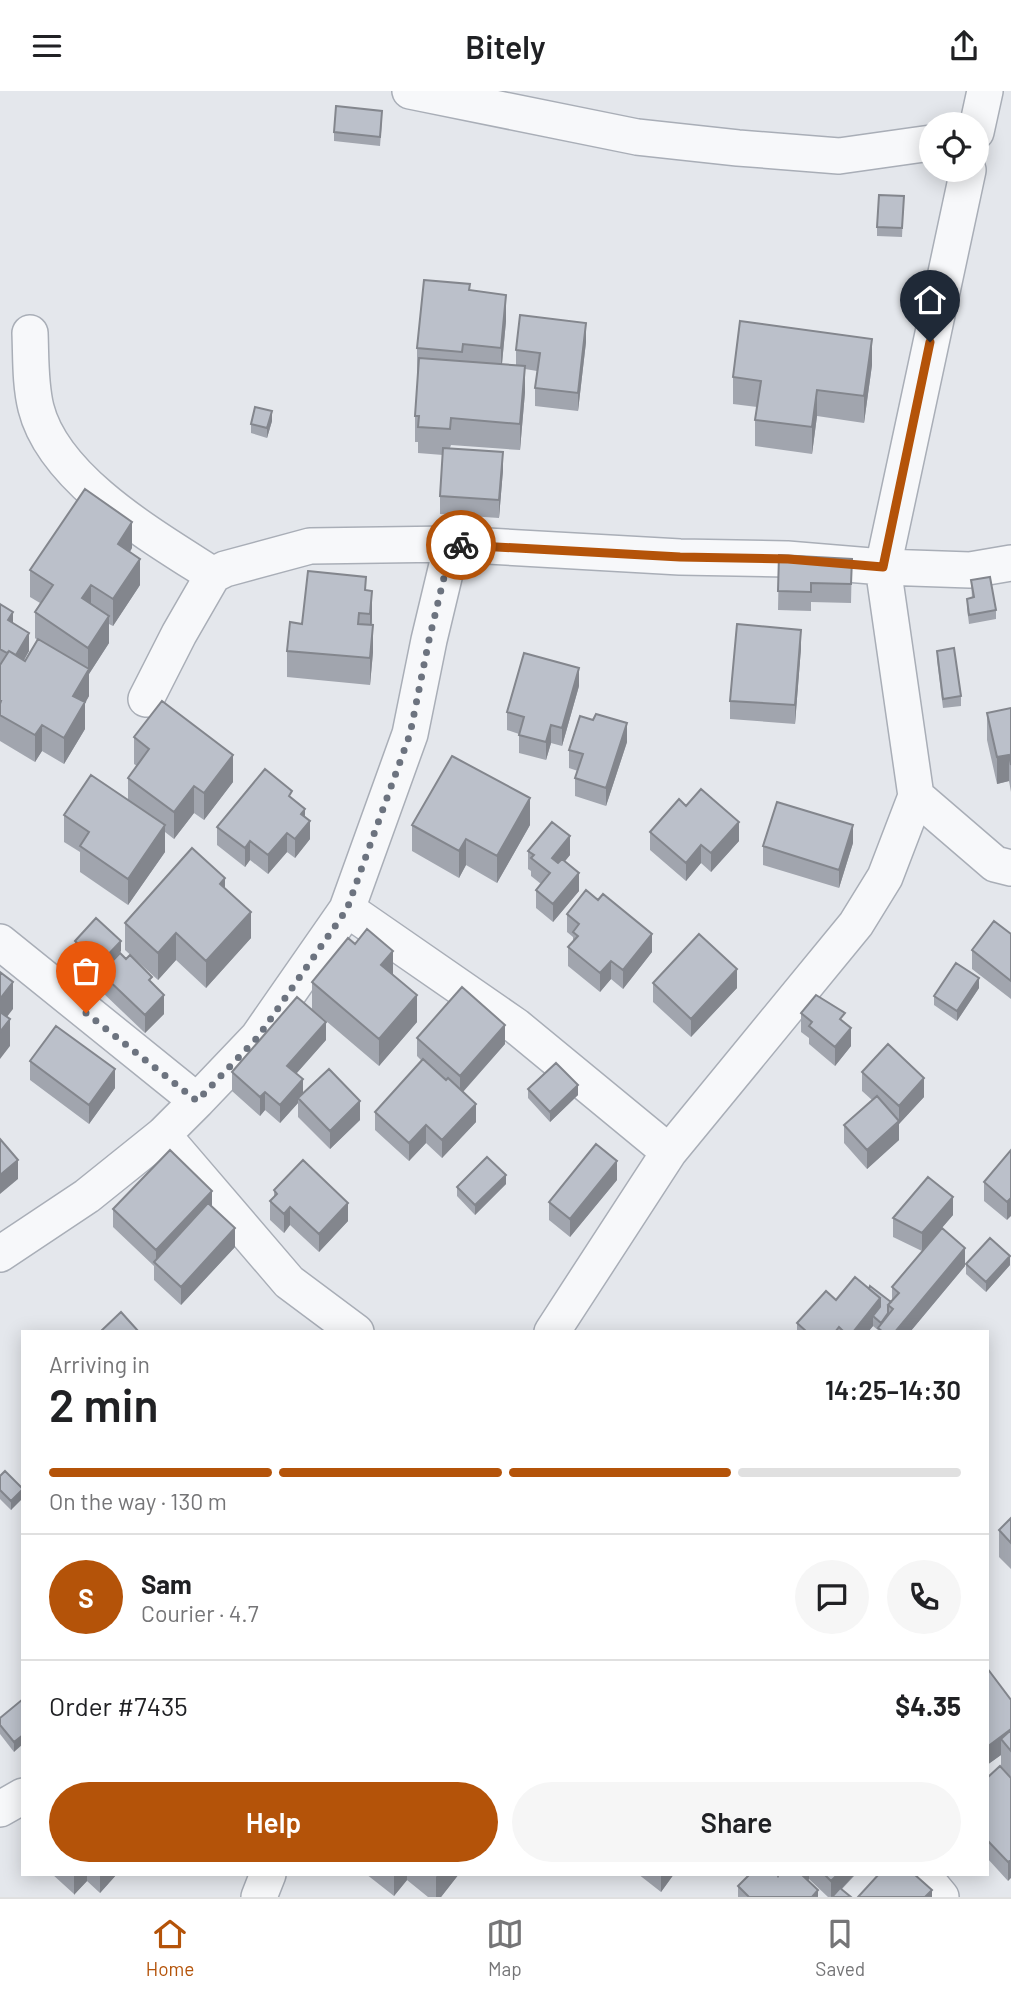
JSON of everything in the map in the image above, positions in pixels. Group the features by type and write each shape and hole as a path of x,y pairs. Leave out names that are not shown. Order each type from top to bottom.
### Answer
{"street":[{"path":"410,91 637,137 738,148 839,156 919,145"},
{"path":"980,112 985,91"},
{"path":"553,1330 669,1152 856,924 885,877 916,796 883,567 965,182"},
{"path":"30,333 36,409 52,446 73,471 108,503 148,533 213,575"},
{"path":"0,1254 87,1196 163,1135 258,1037 347,909 410,734 452,544"},
{"path":"146,699 213,575 225,569 310,546 452,544 970,570 1011,563"},
{"path":"916,796 1003,866 1011,898"},
{"path":"347,909 516,1026 669,1152"},
{"path":"0,942 197,1101"},
{"path":"163,1135 289,1282 353,1330"},
{"path":"0,1809 21,1797"},
{"path":"259,1897 267,1876"},
{"path":"924,1876 941,1897"}],"building":[{"path":"336,106 382,111 380,137 334,132"},
{"path":"879,195 904,196 902,228 877,227"},
{"path":"424,280 470,284 469,290 506,295 501,348 463,344 462,352 417,348"},
{"path":"520,315 586,323 578,393 535,388 540,353 516,350"},
{"path":"740,321 872,339 864,396 817,390 812,427 755,420 761,381 733,377"},
{"path":"419,358 525,366 520,424 451,418 450,429 418,427 419,416 415,416"},
{"path":"255,407 272,411 267,428 251,424"},
{"path":"443,448 503,452 499,500 440,496"},
{"path":"85,489 132,522 118,544 140,559 113,599 91,585 82,598 109,616 88,648 35,612 53,585 30,570"},
{"path":"779,555 852,559 851,584 811,583 811,592 778,591"},
{"path":"308,571 366,577 365,590 372,591 370,614 359,613 358,624 373,625 370,658 287,651 290,622 302,624"},
{"path":"990,577 996,610 969,615 967,599 974,597 971,580"},
{"path":"0,604 13,612 8,620 29,633 16,655 0,649"},
{"path":"737,624 801,630 795,705 730,701"},
{"path":"38,639 89,669 73,696 85,702 64,738 42,725 35,735 0,715 0,665 9,651 25,661"},
{"path":"954,648 961,696 943,699 937,651"},
{"path":"524,653 579,668 562,728 551,725 546,742 519,735 524,717 507,712"},
{"path":"162,701 233,755 204,793 194,786 174,812 128,778 149,749 134,737"},
{"path":"1011,708 1011,765 1009,755 997,757 987,713"},
{"path":"596,714 627,723 606,788 575,778 583,754 569,750 580,716 593,720"},
{"path":"452,756 530,798 497,856 466,839 459,851 412,825"},
{"path":"265,769 292,791 289,796 305,809 301,814 310,821 295,839 287,833 268,855 250,841 245,848 217,827"},
{"path":"91,775 165,825 128,879 80,846 89,832 64,815"},
{"path":"701,789 739,822 711,853 701,845 686,863 650,832 679,799 686,806"},
{"path":"777,802 853,825 839,870 763,846"},
{"path":"552,822 570,836 552,858 558,863 562,859 579,873 553,904 536,890 550,873 531,858 534,855 528,851"},
{"path":"192,848 225,878 220,884 251,912 206,961 176,933 158,953 125,923"},
{"path":"586,890 598,900 603,894 652,934 623,970 611,961 600,973 568,947 578,936 573,932 579,924 567,914"},
{"path":"96,918 121,941 99,964 75,941"},
{"path":"994,921 1011,934 1011,981 972,950"},
{"path":"367,929 393,951 381,965 417,995 379,1039 312,982 348,938 355,944"},
{"path":"699,934 737,969 691,1019 653,983"},
{"path":"120,953 126,959 130,955 152,977 149,980 164,995 145,1015 101,973"},
{"path":"956,963 979,978 957,1011 934,996"},
{"path":"0,972 13,982 0,999"},
{"path":"462,987 505,1025 460,1076 417,1038"},
{"path":"816,995 845,1013 840,1019 851,1028 835,1047 809,1026 812,1022 801,1013"},
{"path":"297,997 326,1022 287,1066 303,1079 280,1105 265,1092 260,1097 232,1072"},
{"path":"0,1012 10,1019 0,1032"},
{"path":"56,1026 115,1069 89,1105 30,1061"},
{"path":"888,1044 924,1078 899,1106 862,1072"},
{"path":"423,1059 476,1104 442,1140 426,1125 409,1143 375,1112"},
{"path":"556,1063 578,1085 550,1112 528,1089"},
{"path":"329,1069 360,1101 330,1131 298,1098"},
{"path":"877,1096 899,1121 867,1150 844,1125"},
{"path":"0,1139 18,1160 0,1175"},
{"path":"596,1144 617,1161 570,1219 549,1202"},
{"path":"170,1150 212,1191 156,1250 113,1209"},
{"path":"1011,1150 1011,1198 1007,1202 984,1182"},
{"path":"487,1157 506,1175 475,1205 457,1187"},
{"path":"303,1160 348,1203 319,1234 290,1207 284,1214 270,1201 277,1194 274,1190"},
{"path":"928,1177 953,1197 922,1233 893,1218"},
{"path":"208,1203 235,1228 181,1287 154,1262"},
{"path":"942,1228 965,1248 897,1330 880,1330 878,1328 893,1309 888,1305 899,1293 892,1287"},
{"path":"990,1238 1010,1256 986,1282 966,1264"},
{"path":"855,1277 880,1298 855,1330 842,1330 839,1327 837,1330 805,1330 797,1323 826,1291 836,1300"},
{"path":"870,1286 891,1302 881,1323 873,1316 880,1307 880,1298 869,1289"},
{"path":"121,1312 137,1330 102,1330"},
{"path":"5,1471 21,1487 21,1491 11,1501 0,1490 0,1476"},
{"path":"1011,1518 1011,1543 999,1530"},
{"path":"989,1671 1011,1700 1011,1729 989,1746"},
{"path":"21,1701 21,1737 14,1742 0,1725 0,1718"},
{"path":"1011,1730 1011,1751 1001,1739"},
{"path":"1000,1766 1011,1778 1011,1860 1008,1862 989,1842 989,1776"},
{"path":"748,1876 803,1876 818,1890 812,1897 749,1897 738,1886"},
{"path":"877,1876 916,1876 932,1890 925,1897 858,1897"},
{"path":"840,1888 851,1897 832,1897"}],"way so far":[{"path":"86,1013 197,1101 258,1037 347,909 410,734 452,544 461,545"}],"route":[{"path":"461,545 680,557 788,559 883,567 930,342"}]}
